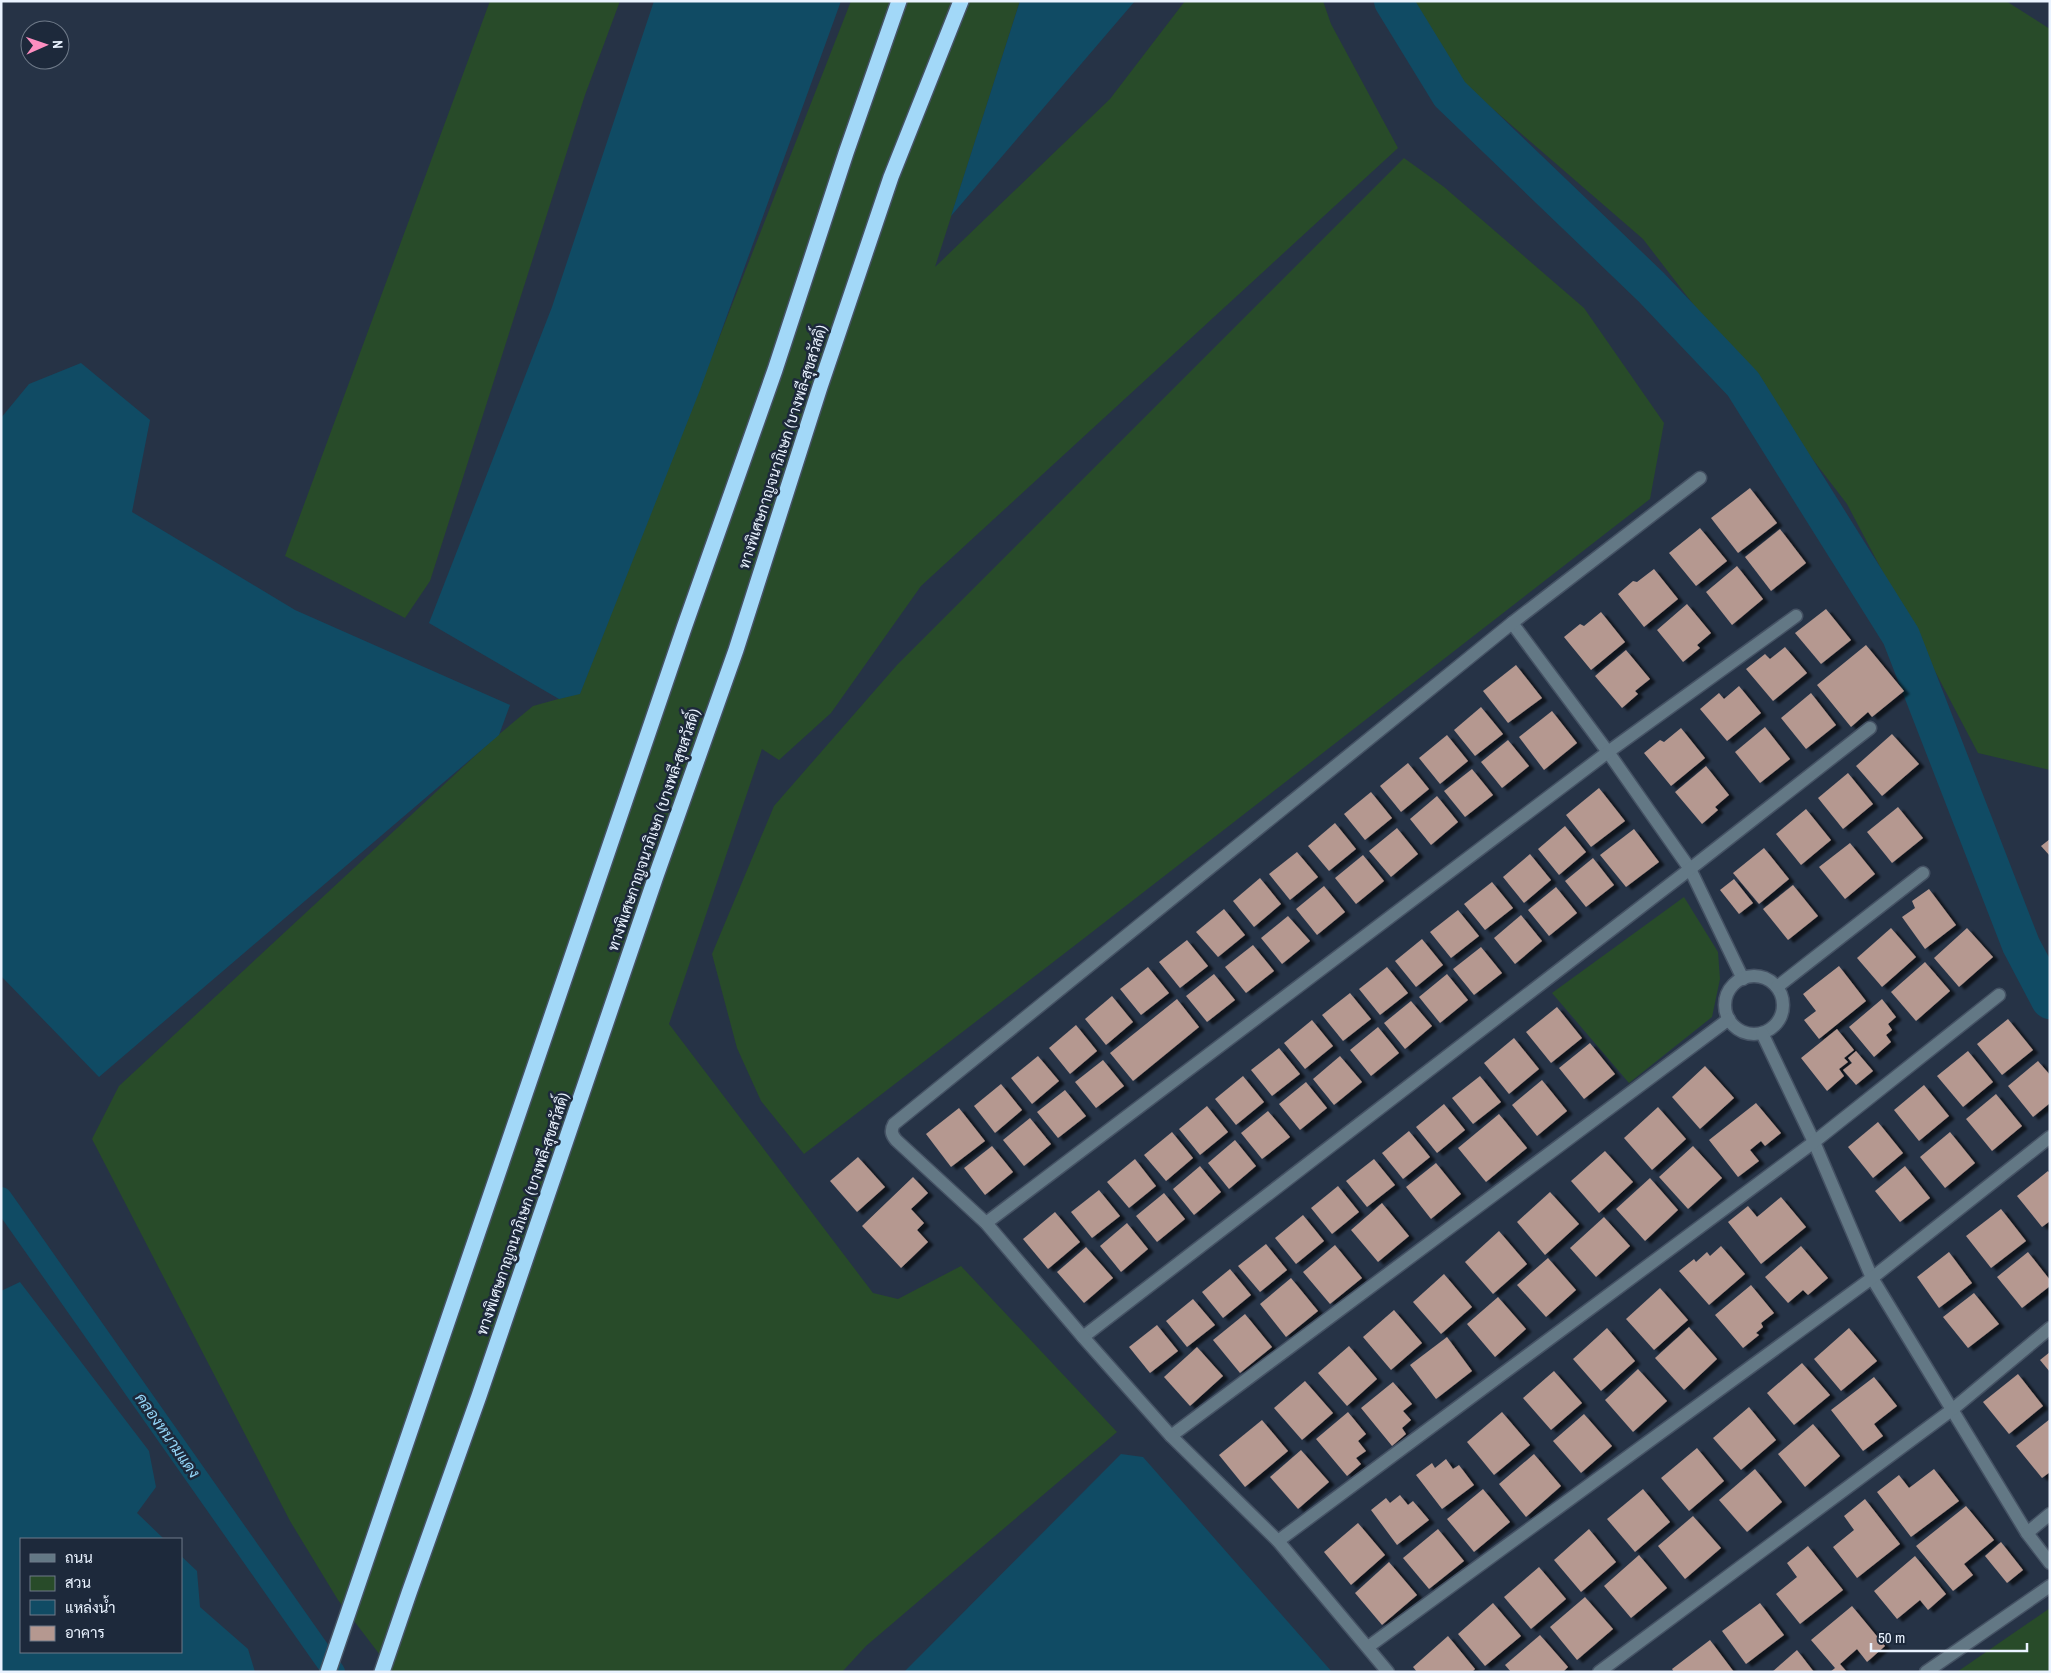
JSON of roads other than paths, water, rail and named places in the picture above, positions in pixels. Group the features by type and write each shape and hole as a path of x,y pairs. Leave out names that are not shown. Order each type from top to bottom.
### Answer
{"highway":[{"name":"ทางพิเศษกาญจนาภิเษก (บางพลี-สุขสวัสดิ์)","path":"328,1672 637,764 776,370 846,153 899,1"},
{"name":"ทางพิเศษกาญจนาภิเษก (บางพลี-สุขสวัสดิ์)","path":"382,1672 492,1359 656,876 736,650 820,387 891,177 961,1"}],"street":[{"path":"1388,1672 1278,1541 1171,1436 1083,1337 986,1223 896,1140 892,1132 894,1124 1512,623 1700,478"},
{"path":"986,1223 1608,752 1796,616"},
{"path":"1512,623 1608,752 1690,869 1743,979"},
{"path":"1083,1337 1870,728"},
{"path":"1777,987 1923,873"},
{"path":"1761,977 1777,987 1781,996 1783,1005 1777,1022 1770,1029 1762,1033 1752,1034 1743,1032 1735,1027 1729,1019 1726,1010 1729,992 1743,979 1761,977"},
{"path":"1278,1541 1814,1142 1999,995"},
{"path":"1171,1436 1729,1019"},
{"path":"1762,1033 1814,1142 1872,1278 2027,1533 2050,1563"},
{"path":"1368,1647 1872,1278 2050,1137"},
{"path":"1599,1672 1953,1409 2050,1328"},
{"path":"2027,1533 2050,1514"},
{"path":"1926,1672 2050,1586"}],"water":[{"path":"654,1 841,1 700,390 580,694 559,699 429,623 552,307"},
{"path":"1020,1 1135,1 951,216"},
{"path":"81,363 150,420 132,512 295,610 510,705 499,735 99,1077 1,976 1,418 29,384"},
{"path":"20,1282 149,1451 156,1487 137,1513 163,1538 20,1538 20,1653 182,1653 182,1557 197,1571 200,1607 248,1649 255,1672 1,1672 1,1291"},
{"path":"1121,1454 1143,1457 1332,1672 904,1672"}],"waterway":[{"path":"1393,1 1450,94 1651,287 1743,384 1901,636 2021,945 2050,1000"},
{"name":"คลองหนามแดง","path":"1,1198 334,1672"}]}
